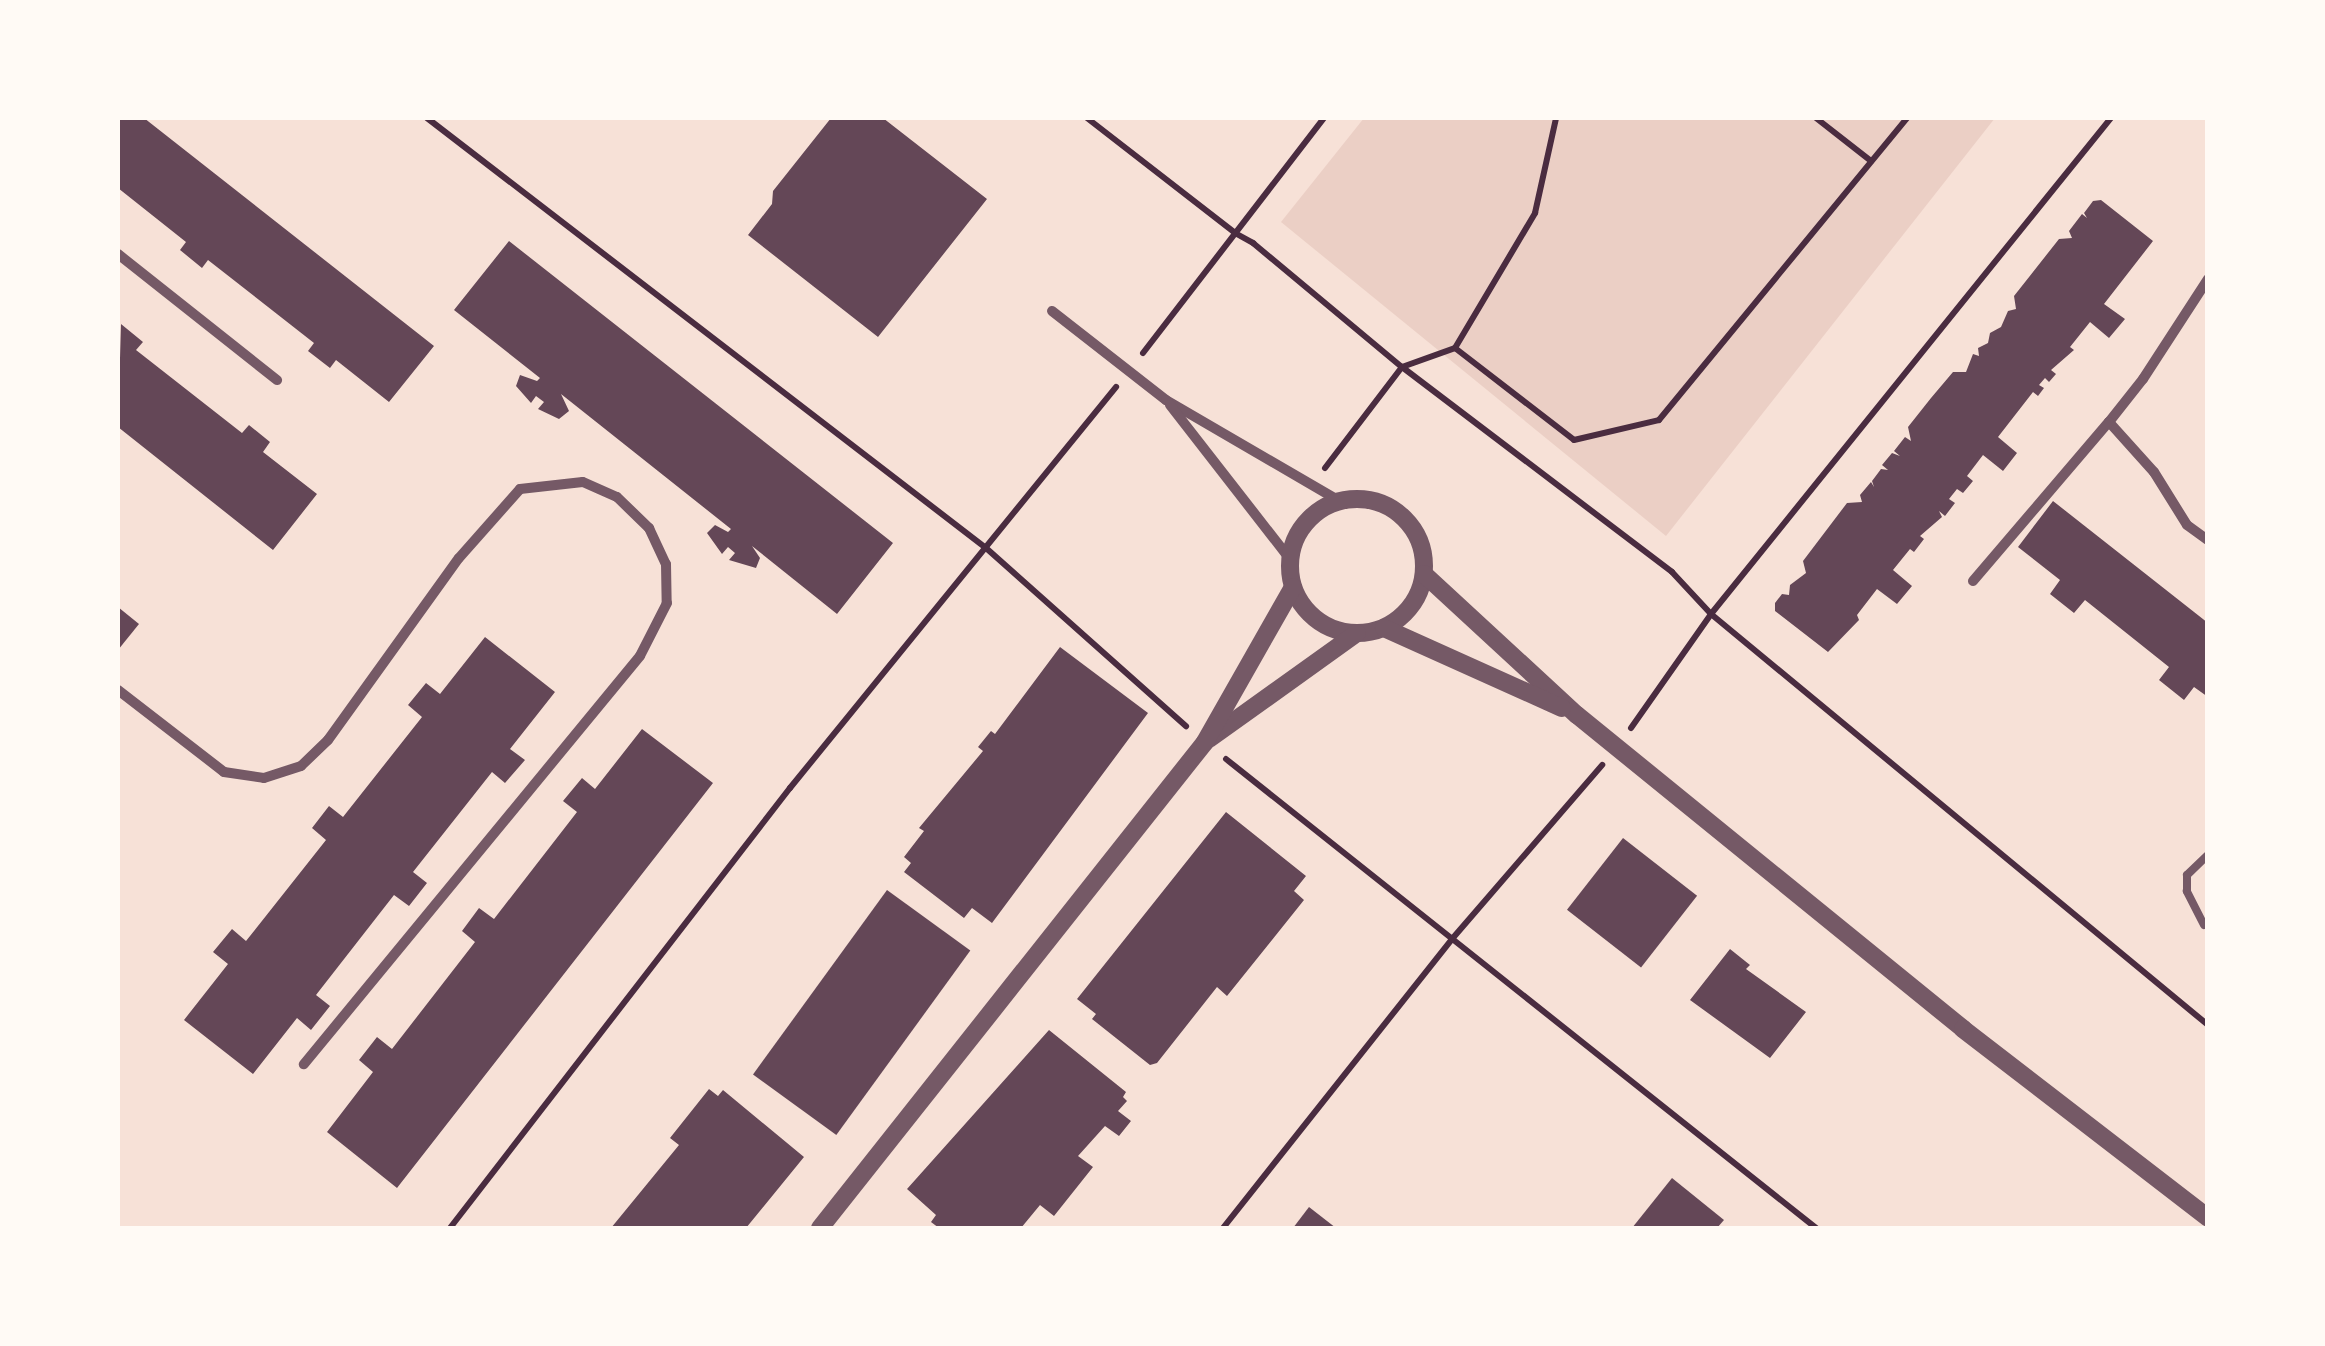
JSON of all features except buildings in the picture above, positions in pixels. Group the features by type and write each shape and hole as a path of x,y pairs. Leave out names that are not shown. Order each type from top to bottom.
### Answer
{"street":[{"path":"118,254 277,380"},
{"path":"1973,582 2143,379 2208,279"},
{"path":"1052,311 1166,400 1338,500"},
{"path":"1166,400 1290,559"},
{"path":"2109,422 2154,472 2187,525 2208,540"},
{"path":"118,690 224,772 264,778 301,766 328,740 459,558 520,489 583,482 617,497 649,528 666,564 667,602 640,656 304,1064"},
{"path":"1204,742 1357,634 1384,628 1411,606 1424,574 1422,547 1410,524 1390,506 1364,498 1338,500 1315,513 1298,534 1290,559 1293,587 1308,612 1330,628 1357,634"},
{"path":"1424,574 1617,748 1963,1029 2208,1218"},
{"path":"820,1228 1204,742 1293,587"},
{"path":"1384,628 1576,714"}],"lane":[{"path":"2204,925 2187,891 2186,875 2208,856"}],"path":[{"path":"427,118 986,548 1204,742 1816,1228"},
{"path":"1087,118 1235,234 1253,242 1402,367 1672,572 1711,614 2208,1025"},
{"path":"450,1228 790,788 1130,370 1324,118"},
{"path":"1312,485 1402,367 1455,348 1535,213 1556,118"},
{"path":"1816,118 1871,161"},
{"path":"1455,348 1574,440 1659,420 1907,118"},
{"path":"1223,1228 1452,940 1617,748 1711,614 2111,118"}],"shaded area":[{"path":"1364,118 1995,118 1666,536 1281,222"}]}
